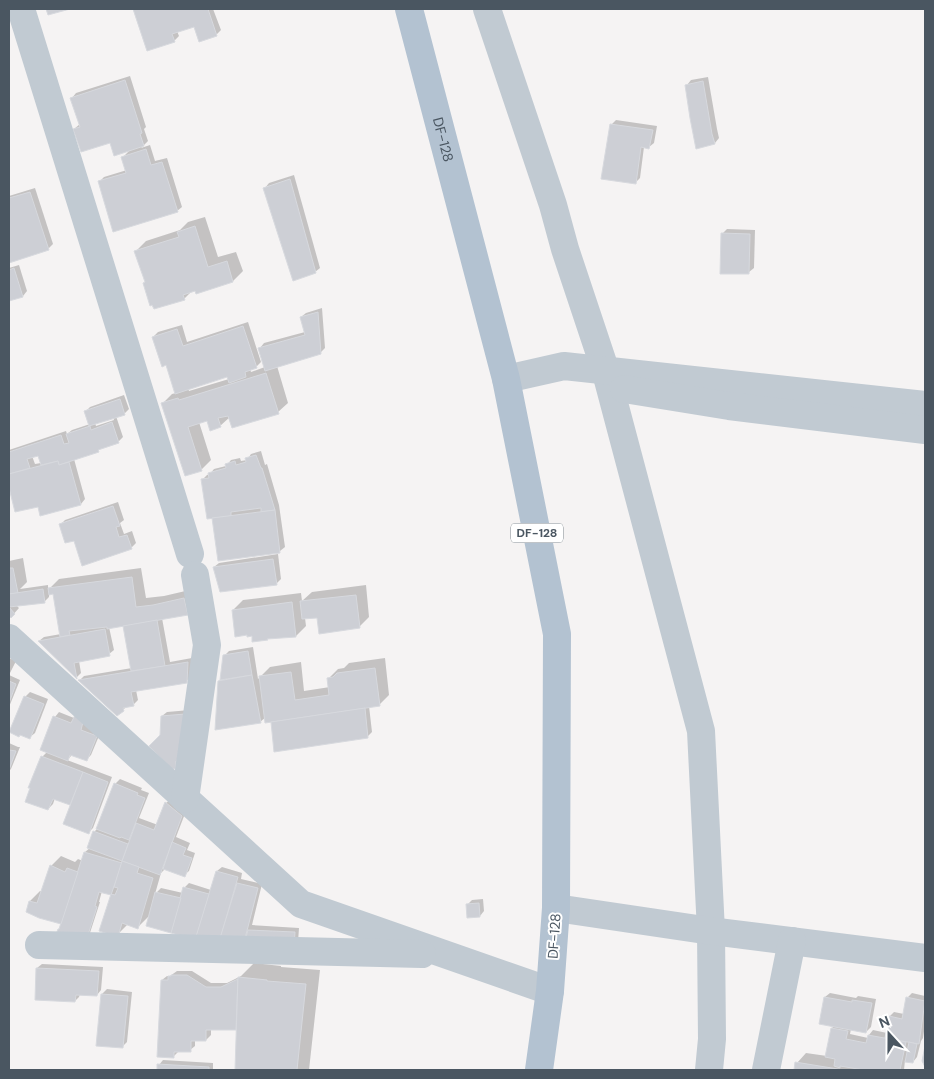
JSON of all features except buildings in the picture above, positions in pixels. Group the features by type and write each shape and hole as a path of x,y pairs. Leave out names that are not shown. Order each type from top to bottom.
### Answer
{"main road":[{"name":"DF-128","path":"409,9 506,379 557,634 556,908 550,991 539,1070"}],"street":[{"path":"21,9 192,565 208,645 185,799"},
{"path":"487,9 553,205 565,249 608,378 701,731 710,930 712,1039 708,1070"},
{"path":"506,379 564,366 730,406 925,430"},
{"path":"608,378 925,404"},
{"path":"9,638 301,904 550,991"},
{"path":"556,908 925,958"},
{"path":"766,1070 792,941"},
{"path":"39,945 449,955"}]}
